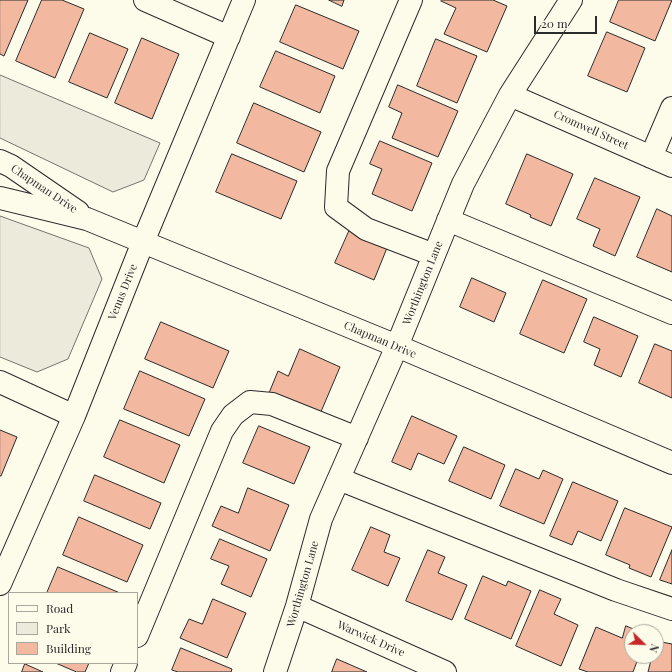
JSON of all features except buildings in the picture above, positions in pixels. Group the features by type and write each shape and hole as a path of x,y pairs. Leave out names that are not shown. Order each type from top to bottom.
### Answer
{"street":[{"path":"145,0 229,37"},
{"name":"Venus Drive","path":"0,584 5,559 74,416 143,242 244,0"},
{"path":"411,0 338,171 336,207 366,229 434,255"},
{"name":"Worthington Lane","path":"275,672 297,606 321,519 397,346 463,184 510,95 571,0"},
{"name":"Cromwell Street","path":"510,95 672,166"},
{"path":"651,157 672,108"},
{"name":"Chapman Drive","path":"0,161 11,166 87,219"},
{"name":"Chapman Drive","path":"0,198 87,219 397,346 672,463"},
{"path":"448,220 672,313"},
{"path":"0,382 74,416"},
{"path":"138,634 222,430 233,416 250,402 272,404 357,438"},
{"path":"339,479 616,590 672,609"},
{"name":"Warwick Drive","path":"297,606 440,671"}],"green space":[{"path":"0,75 160,143 144,180 113,192 0,138"},
{"path":"0,216 89,248 102,279 68,359 37,372 0,357"}]}
